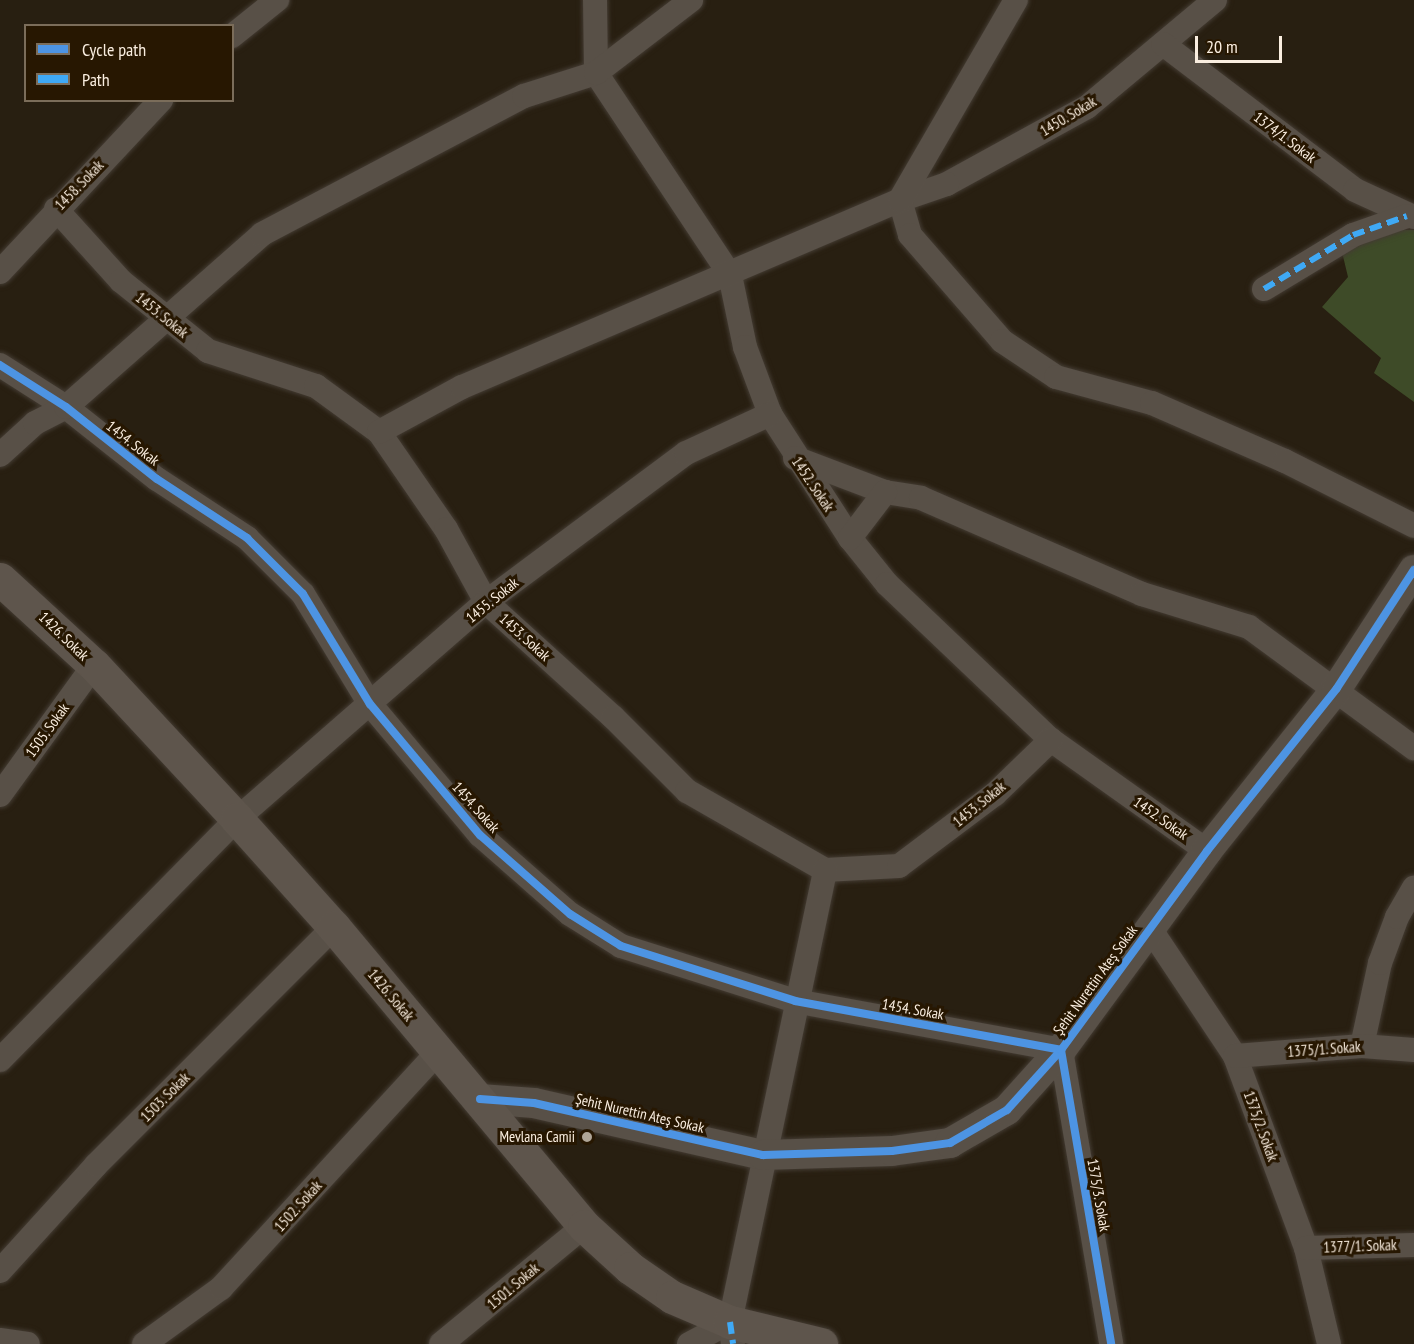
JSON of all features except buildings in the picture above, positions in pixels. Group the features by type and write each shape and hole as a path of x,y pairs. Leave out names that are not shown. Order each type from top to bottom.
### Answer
{"main road":[{"name":"1426. Sokak","path":"0,579 94,664 237,819 334,927 584,1226 630,1268 731,1333 822,1344"}],"street":[{"path":"234,34 277,0"},
{"path":"595,0 596,74"},
{"path":"0,455 35,423 66,407 262,234 524,96 596,74 691,0"},
{"path":"1016,0 900,200 910,235 959,296 1002,341 1056,378 1152,403 1285,460 1414,526"},
{"name":"1450. Sokak","path":"379,432 462,387 692,286 730,275 900,200 947,184 1087,107 1215,0"},
{"name":"1374/1. Sokak","path":"1163,44 1355,190 1410,216"},
{"name":"1452. Sokak","path":"596,74 730,275 745,347 771,414 795,458 850,538 887,584 1051,740 1207,850"},
{"name":"1458. Sokak","path":"0,272 56,209 159,102"},
{"name":"1453. Sokak","path":"56,209 120,281 208,351 316,386 379,432 446,529 486,602 613,717 687,791 825,870 899,866 995,794 1051,740"},
{"path":"1264,290 1353,235 1410,216"},
{"name":"1454. Sokak","path":"0,365 66,407 157,479 247,538 303,594 370,704 480,835 570,914 621,946 795,1001 1061,1050"},
{"name":"1455. Sokak","path":"0,1060 237,819 486,602 686,453 771,414"},
{"path":"795,458 885,492 921,498 1142,594 1249,627 1337,688 1414,748"},
{"path":"850,538 885,492"},
{"name":"Şehit Nurettin Ateş Sokak","path":"480,1099 534,1103 763,1155 892,1151 950,1143 1007,1110 1061,1050 1207,850 1337,688 1414,570"},
{"name":"1505. Sokak","path":"0,795 94,664"},
{"path":"689,1344 731,1333 763,1155 825,870"},
{"path":"1362,1046 1380,963 1397,916 1414,887"},
{"name":"1503. Sokak","path":"0,1271 96,1165 334,927"},
{"name":"1375/2. Sokak","path":"1149,927 1235,1056 1306,1248 1329,1344"},
{"name":"1375/1. Sokak","path":"1235,1056 1362,1046 1414,1050"},
{"name":"1375/3. Sokak","path":"1061,1050 1111,1344"},
{"name":"1502. Sokak","path":"144,1344 236,1273 438,1052"},
{"name":"1501. Sokak","path":"441,1344 584,1226"},
{"name":"1377/1. Sokak","path":"1306,1248 1414,1245"},
{"path":"0,1340 28,1344"}],"green space":[{"path":"1383,230 1414,230 1414,402 1374,373 1381,358 1322,307 1348,277 1342,252"}],"marked path":[{"path":"1264,289 1353,235 1407,216"},
{"path":"730,1322 733,1344"}],"cycle path":[{"path":"0,365 66,407 157,479 247,538 303,594 370,704 480,835 570,914 621,946 795,1001 1061,1050 1111,1344"},
{"path":"480,1099 534,1103 763,1155 892,1151 950,1143 1007,1110 1061,1050 1207,851 1337,688 1414,570"}],"place":[{"name":"Mevlana Camii","path":"587,1137"}]}
